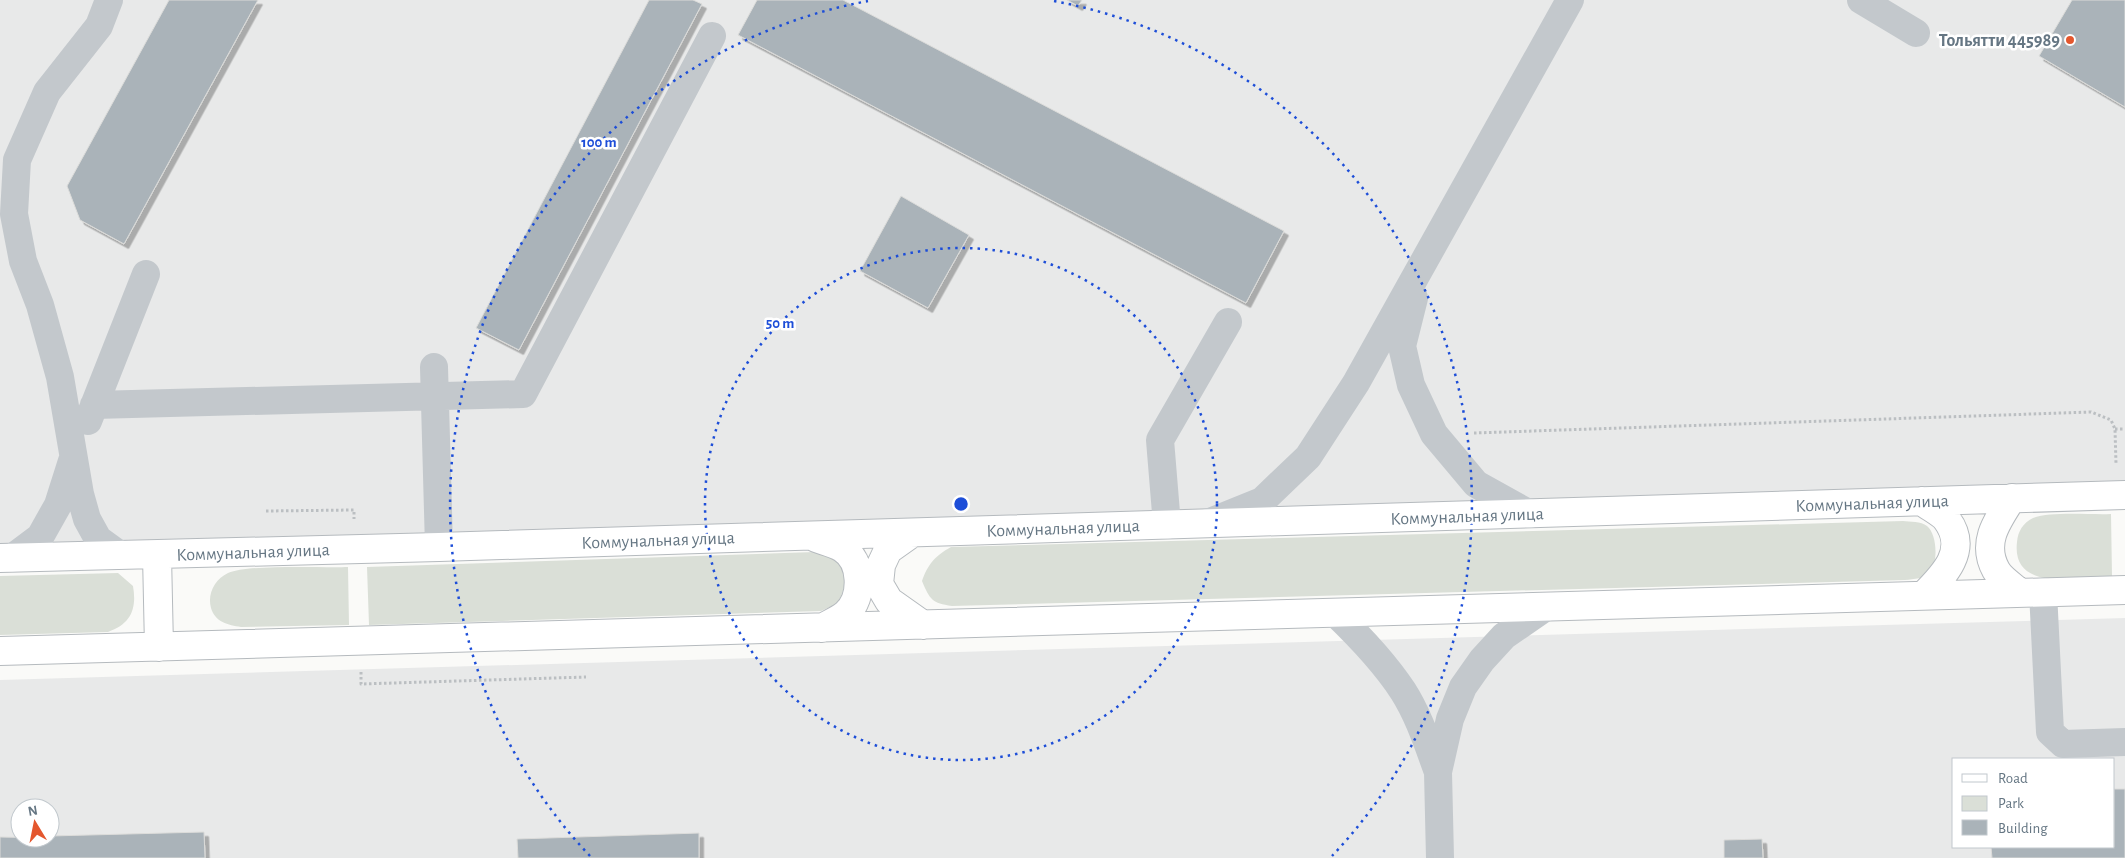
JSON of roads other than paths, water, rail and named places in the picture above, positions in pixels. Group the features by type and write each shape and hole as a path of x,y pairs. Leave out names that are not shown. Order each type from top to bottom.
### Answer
{"main road":[{"name":"Коммунальная улица","path":"6,558 912,533 2125,495"},
{"path":"2012,498 1996,523 1989,545 1996,571 2031,592"},
{"path":"1922,501 1947,520 1956,543 1948,570 1924,595"},
{"path":"912,533 888,550 881,565 879,584 889,601 923,625"},
{"path":"810,536 842,548 854,559 859,576 856,598 846,614 822,628"},
{"path":"156,555 159,647"},
{"path":"0,651 2125,590"}],"street":[{"path":"109,0 99,26 47,92 17,160 14,214 23,261 40,305 60,377 87,518 98,539 120,556"},
{"path":"1206,524 1262,501 1308,457 1356,383 1570,0"},
{"path":"1861,0 1916,33"},
{"path":"94,405 523,394 712,36"},
{"path":"0,244 23,261"},
{"path":"1421,268 1402,346 1411,385 1434,434 1476,484 1530,514"},
{"path":"6,558 40,537 58,505 74,455 146,274"},
{"path":"1166,525 1160,440 1228,322"},
{"path":"434,367 439,547"},
{"path":"2031,592 2050,732 2063,744 2125,742"},
{"path":"1440,858 1438,772 1450,719 1464,687 1482,660 1504,636 1546,607"},
{"path":"1335,613 1368,645 1403,692 1419,723 1438,772"}],"place":[{"name":"Тольятти 445989","path":"2070,40"}]}
